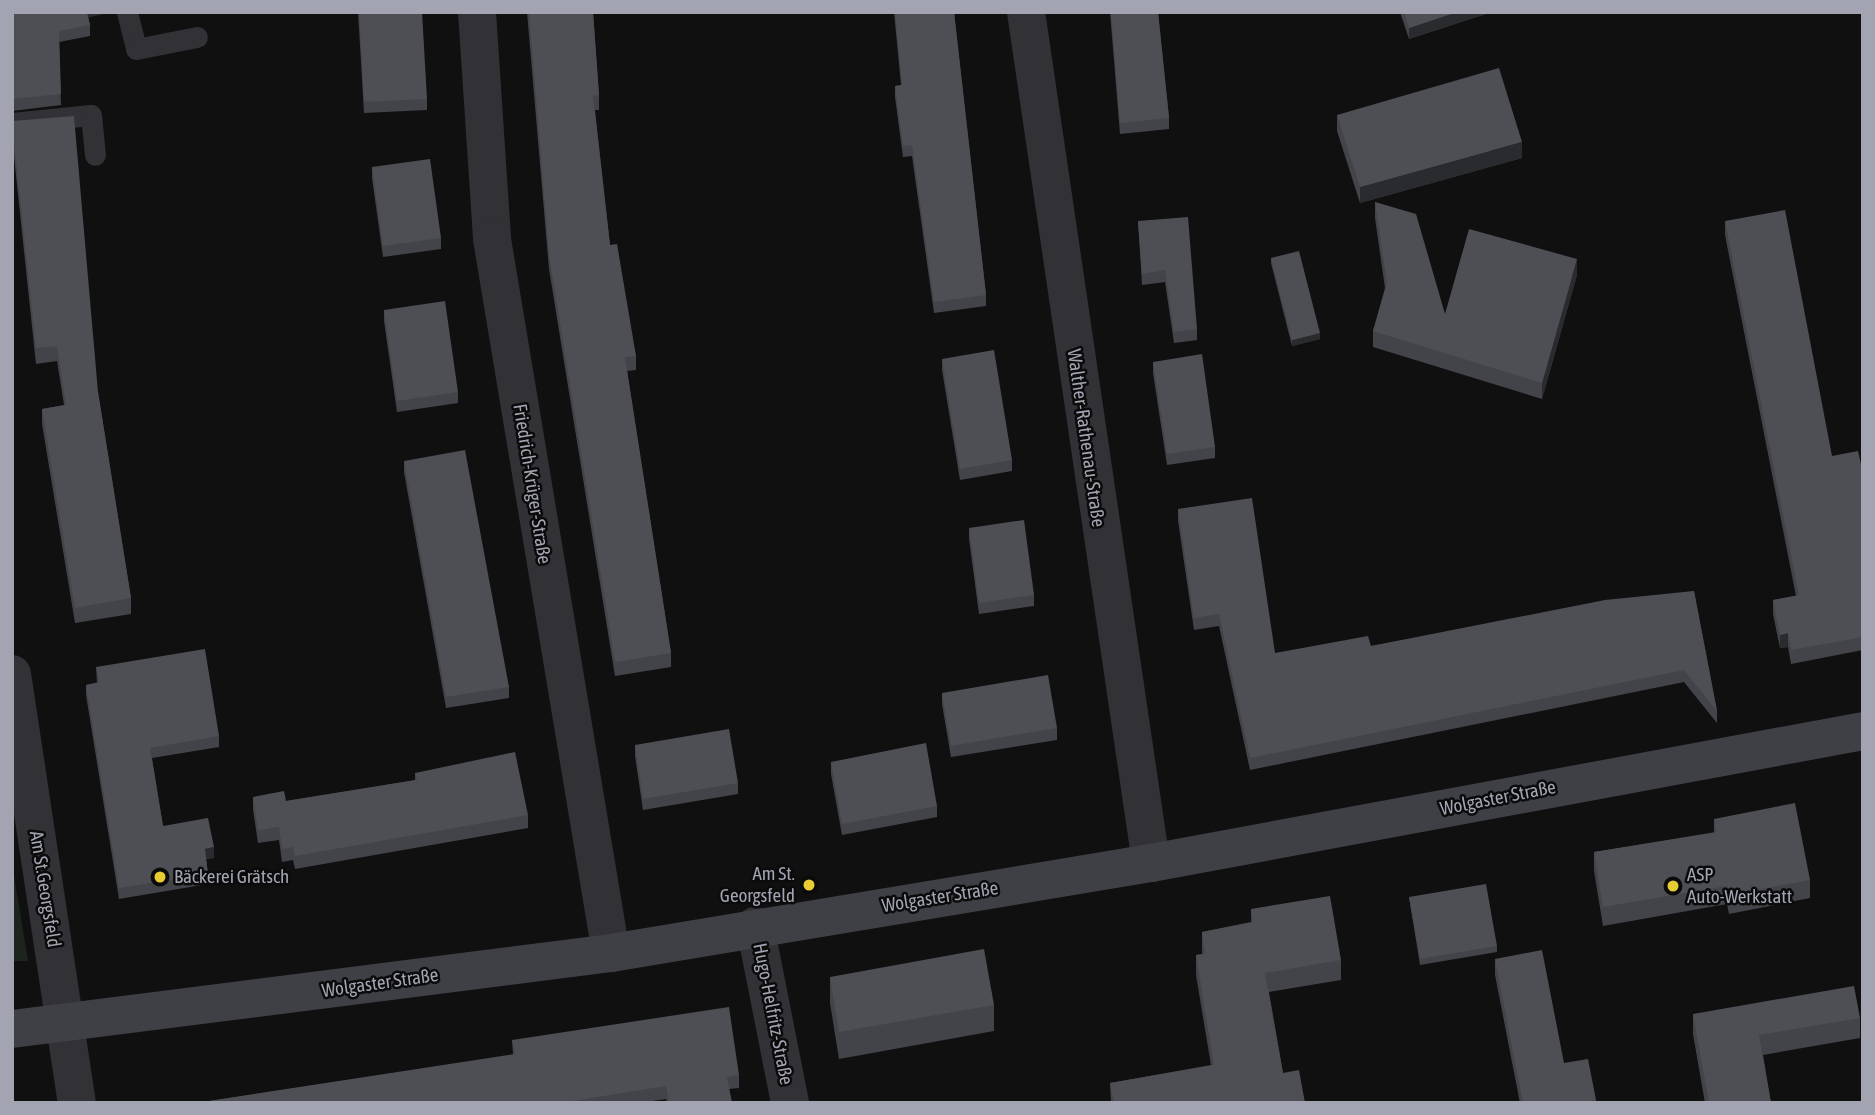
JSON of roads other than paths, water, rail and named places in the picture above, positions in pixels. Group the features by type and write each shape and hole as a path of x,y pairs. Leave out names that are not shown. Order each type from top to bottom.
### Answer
{"main road":[{"name":"Wolgaster Straße","path":"12,1029 64,1025 611,953 755,926 1151,863 1863,731"}],"street":[{"name":"Friedrich-Krüger-Straße","path":"477,12 492,239 611,953"},
{"name":"Walther-Rathenau-Straße","path":"1026,12 1151,863"},
{"name":"Am St.Georgsfeld","path":"12,674 77,1103"},
{"name":"Hugo-Helfritz-Straße","path":"755,926 790,1103"}],"lane":[{"path":"127,12 136,49 197,37"},
{"path":"12,123 91,115 95,155"}],"place":[{"name":"Bäckerei Grätsch","path":"160,877"},
{"name":"Am St. Georgsfeld","path":"809,885"},
{"name":"ASP Auto-Werkstatt","path":"1673,886"}]}
